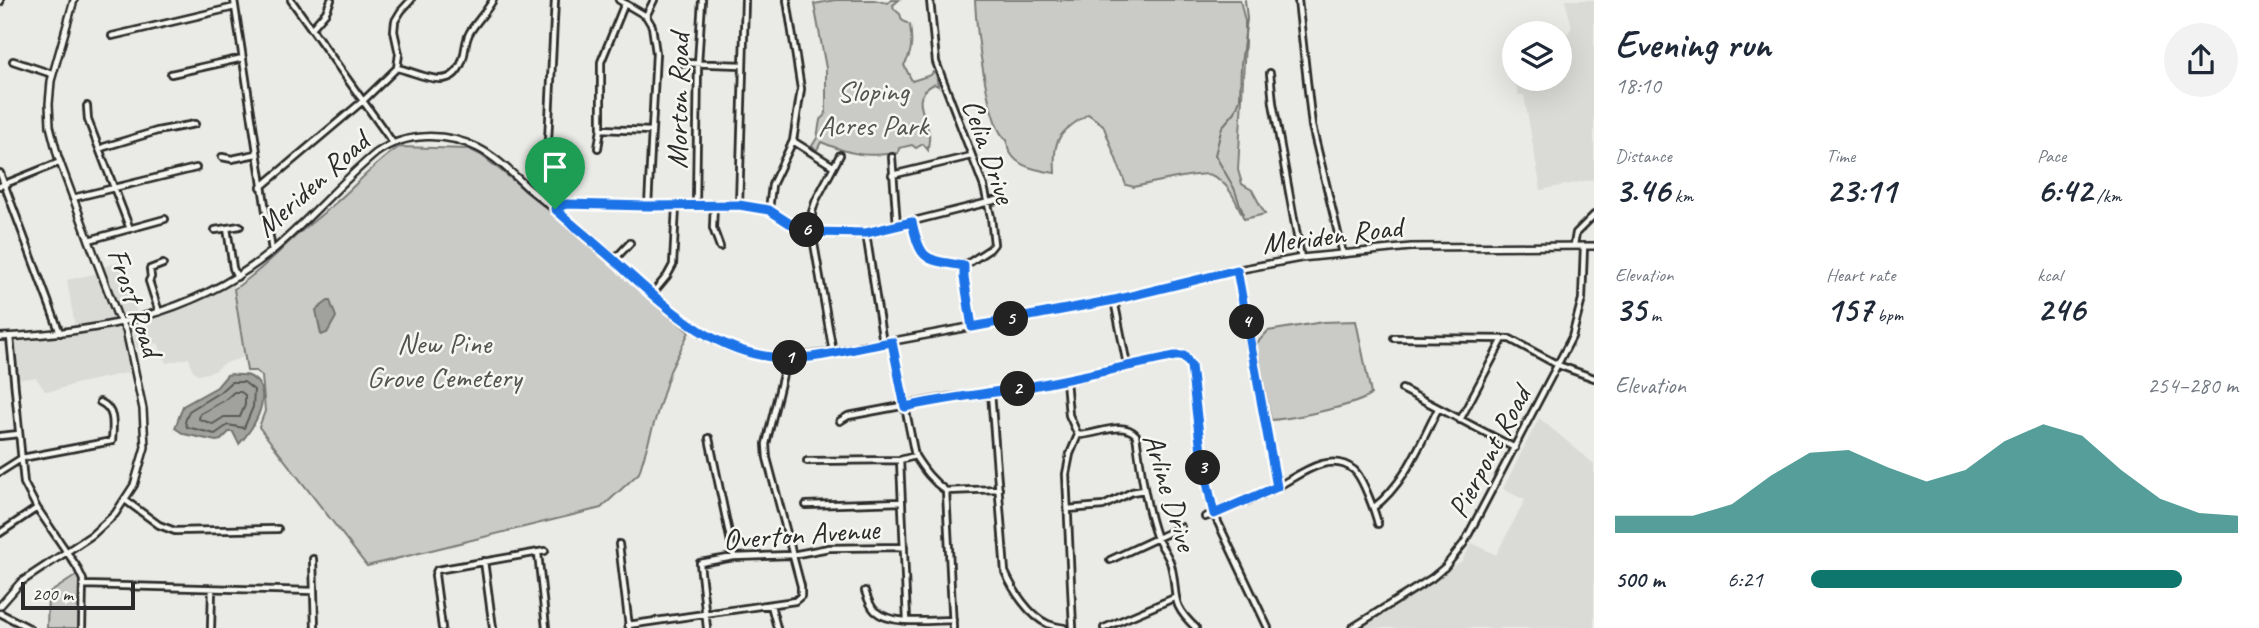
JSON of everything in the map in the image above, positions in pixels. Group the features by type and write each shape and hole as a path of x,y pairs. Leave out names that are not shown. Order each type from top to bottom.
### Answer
{"main road":[{"name":"Frost Road","path":"0,606 16,586 102,527 125,500 139,472 144,454 143,409 127,330 117,315 73,198 60,162 49,118 52,74 74,0"},
{"name":"Meriden Road","path":"0,337 61,334 122,322 159,312 204,294 237,277 272,251 376,153 393,142 424,136 449,139 485,153 695,327 729,346 757,354 787,358 892,342 1114,300 1237,270 1301,258 1382,249 1445,246 1594,246"}],"street":[{"path":"234,0 272,251"},
{"path":"292,0 393,142"},
{"path":"312,28 326,12 331,0"},
{"path":"261,187 397,68 399,54 394,32 395,21 411,0"},
{"path":"397,68 437,80 451,77 462,63 469,34 493,0"},
{"path":"545,201 555,0"},
{"path":"646,16 654,0"},
{"name":"Morton Road","path":"696,204 698,64 702,0"},
{"path":"739,205 745,0"},
{"path":"769,210 772,185 793,141 801,89 787,0"},
{"name":"Celia Drive","path":"930,0 936,62 988,203 995,238 990,250 964,266"},
{"path":"1298,0 1311,126 1343,254"},
{"path":"598,148 601,129 601,62 622,1 646,16 652,26 656,53 648,206"},
{"path":"112,36 235,7"},
{"path":"171,74 243,58"},
{"path":"13,61 52,74"},
{"path":"683,63 742,65"},
{"path":"1270,73 1301,258"},
{"path":"87,106 88,120 130,229"},
{"path":"100,149 157,131 195,124"},
{"path":"601,129 651,131"},
{"path":"793,141 833,166"},
{"path":"222,157 232,159 256,154"},
{"path":"833,352 812,232 812,212 840,155"},
{"path":"892,175 971,156"},
{"path":"891,157 897,226"},
{"path":"2,185 60,162"},
{"path":"73,198 196,168"},
{"path":"0,173 2,185 61,334"},
{"path":"555,209 566,204 739,205 769,210 789,223 812,232 866,233 1001,199"},
{"path":"713,204 713,228 720,247"},
{"path":"652,294 673,265 676,206"},
{"path":"1574,246 1576,233 1594,215"},
{"path":"89,240 165,219"},
{"path":"912,222 922,254 935,261 964,266 972,327"},
{"path":"215,230 240,226"},
{"path":"227,228 233,268 237,277"},
{"path":"866,233 883,343"},
{"path":"614,260 630,243"},
{"name":"Pierpont Road","path":"1352,628 1432,579 1464,543 1572,337 1582,299 1584,246"},
{"path":"159,312 149,281 152,277 150,269 163,264"},
{"path":"1237,270 1277,487"},
{"path":"1114,300 1127,365"},
{"path":"10,337 24,483 37,508 77,567 83,584 82,628"},
{"path":"1394,338 1510,339 1558,365 1594,378"},
{"path":"1460,420 1503,339"},
{"path":"892,342 915,456 929,477 946,491 999,489"},
{"path":"840,421 848,416 949,397 1066,380 1127,365 1184,356 1190,362 1202,460 1214,514 1268,628"},
{"path":"619,544 629,627 795,601 801,596 801,586 767,458 766,444 787,358"},
{"path":"1066,380 1069,415 1078,435 1066,474 1073,628"},
{"path":"1402,389 1515,448"},
{"path":"991,393 1005,572 1011,586 1033,612 1047,624 1065,628"},
{"path":"0,472 22,457 112,441 111,411 108,405 100,401"},
{"path":"1373,508 1387,498 1398,485 1438,409"},
{"name":"Arline Drive","path":"1078,435 1121,427 1130,428 1136,435 1144,490 1157,538 1171,563 1174,597 1196,628"},
{"path":"0,436 19,434"},
{"path":"709,438 734,558"},
{"path":"807,461 900,460 915,456"},
{"path":"900,460 907,621"},
{"path":"1205,517 1277,487 1298,473 1317,466 1340,463 1356,471 1378,524"},
{"path":"1068,509 1103,506 1132,492 1144,490"},
{"path":"946,491 953,628"},
{"path":"125,500 159,525 175,531 278,529"},
{"path":"806,505 902,502"},
{"path":"0,533 37,508"},
{"path":"1110,560 1181,527"},
{"name":"Overton Avenue","path":"705,614 700,563 792,555 829,548 904,547"},
{"path":"442,628 435,575 437,570 545,551"},
{"path":"538,552 547,628"},
{"path":"313,559 315,628"},
{"path":"484,561 493,628"},
{"path":"83,584 314,591"},
{"path":"211,628 212,589"},
{"path":"865,591 874,610 887,618 907,621 953,620"},
{"path":"1104,628 1174,597"},
{"path":"771,605 777,628"},
{"path":"0,613 29,628"},
{"path":"705,614 707,628"}],"shaded area":[{"path":"1565,0 1594,0 1594,179 1541,190 1524,95 1519,95 1518,91 1572,91 1570,21"},
{"path":"120,262 137,313 124,317 119,313 103,267"},
{"path":"98,273 113,318 75,327 67,280"},
{"path":"233,282 244,357 223,364 215,371 198,375 192,369 189,358 166,363 158,343 136,348 133,331 140,321 169,313 207,297"},
{"path":"112,328 123,333 131,372 45,391 36,378 16,379 14,347 17,341 61,338"},
{"path":"1539,418 1594,464 1594,628 1360,628 1462,561 1472,543 1496,555 1525,500 1503,489"}],"green space":[{"name":"Sloping Acres Park","path":"835,0 874,0 888,3 891,0 899,0 893,5 894,9 902,20 910,25 910,51 904,65 912,81 936,73 938,86 934,84 926,89 921,100 929,134 928,150 923,144 916,148 912,145 899,148 898,153 867,155 841,150 821,142 817,150 812,146 817,138 820,120 826,112 826,68 814,4"},
{"path":"975,0 1240,0 1245,21 1245,43 1238,170 1242,184 1252,190 1265,214 1244,219 1228,188 1211,175 1186,176 1134,187 1126,185 1103,125 1088,114 1070,126 1060,137 1055,151 1055,173 1031,168 1017,161 1000,132 988,97"},
{"name":"New Pine Grove Cemetery","path":"399,147 469,149 481,155 537,199 689,332 670,371 639,473 601,508 367,566 259,427 265,411 262,376 256,371 247,371 234,289"},
{"path":"1356,321 1371,394 1340,407 1271,420 1256,344 1268,331 1323,322"},
{"path":"77,575 80,582 79,628 47,628 48,594"}],"water":[{"path":"328,301 336,317 327,333 321,335 316,310"},
{"path":"227,375 249,376 257,382 262,400 256,420 239,444 233,432 216,441 184,434 175,428 183,406 217,387"}],"waterway":[{"path":"1243,213 1234,188 1215,155 1222,127 1235,112 1240,99 1247,19 1245,0"}],"route":[{"path":"566,204 739,205 769,210 789,223 812,232 866,233 912,222 922,254 935,261 964,266 972,327 1114,300 1237,270 1277,487 1214,514 1196,423 1191,366 1184,356 1127,365 1030,387 949,397 905,407 892,342 787,358 736,349 717,341 680,316 555,209 566,204"}]}
